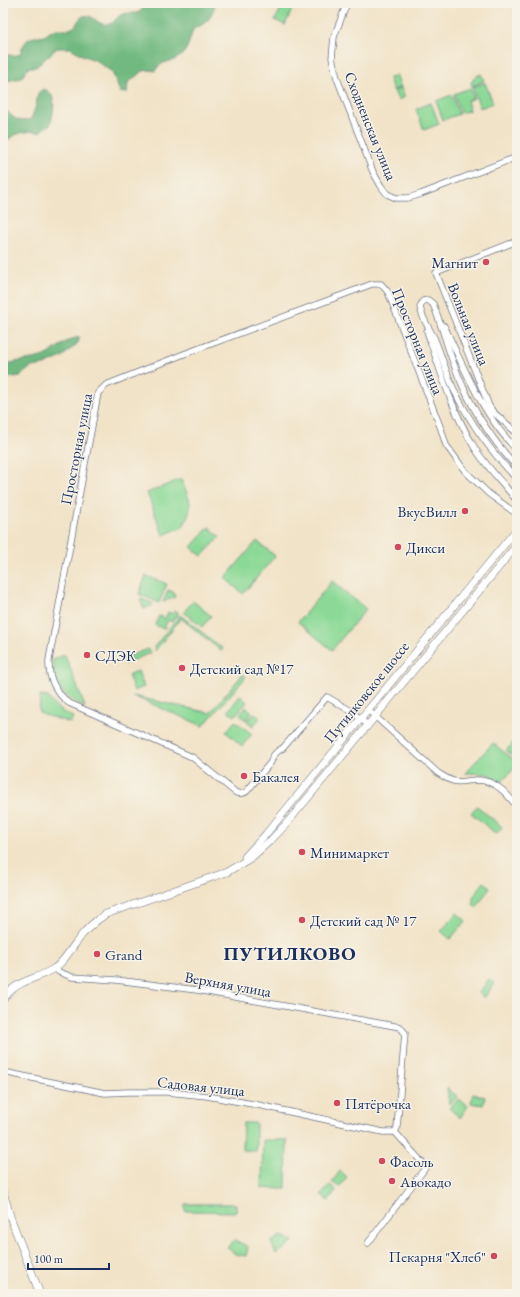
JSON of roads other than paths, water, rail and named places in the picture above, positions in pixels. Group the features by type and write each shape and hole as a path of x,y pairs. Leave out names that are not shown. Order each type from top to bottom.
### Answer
{"main road":[{"name":"Путилковское шоссе","path":"233,869 266,834 517,529"},
{"name":"Путилковское шоссе","path":"3,1000 6,991 54,968 64,958 85,931 96,920 106,914 211,878 233,869 252,857 272,839 517,545"},
{"path":"3,1192 11,1219 40,1294"}],"street":[{"name":"Сходненская улица","path":"347,3 334,36 332,58 373,172 387,194 401,198 421,194 517,157"},
{"name":"Вольная улица","path":"517,241 436,273 489,406 493,412 517,433"},
{"name":"Просторная улица","path":"368,725 351,712 327,698 283,748 278,750 271,762 247,791 243,794 239,794 192,757 69,703 58,692 51,678 49,660 98,393 106,386 184,354 372,284 381,284 388,292 446,444 465,471 489,494 517,514"},
{"path":"516,499 473,446 456,414 446,389 422,316 420,307 423,301 430,301 434,306 481,403 494,425 517,450"},
{"path":"434,306 453,363 463,387 487,429 505,454 517,467"},
{"path":"422,316 466,412 479,434 499,460 517,479"},
{"path":"368,710 438,773 447,779 460,783 477,780 489,782 508,794 517,807"},
{"name":"Верхняя улица","path":"54,968 58,972 72,977 116,980 197,990 400,1027 405,1033 397,1128 395,1132"},
{"name":"Садовая улица","path":"3,1072 105,1093 167,1092 207,1096 258,1105 384,1132 395,1132"},
{"path":"368,1243 426,1167 395,1132"}],"place":[{"name":"Магнит","path":"486,262"},
{"name":"ВкусВилл","path":"465,511"},
{"name":"Дикси","path":"398,547"},
{"name":"СДЭК","path":"87,655"},
{"name":"Детский сад №17","path":"182,668"},
{"name":"Бакалея","path":"244,776"},
{"name":"Минимаркет","path":"302,852"},
{"name":"Детский сад № 17","path":"302,920"},
{"name":"Grand","path":"97,954"},
{"name":"Пятёрочка","path":"337,1103"},
{"name":"Фасоль","path":"382,1161"},
{"name":"Авокадо","path":"392,1181"},
{"name":"Пекарня \"Хлеб\"","path":"494,1256"}],"district":[{"name":"ПУТИЛКОВО","path":"290,953"}]}
